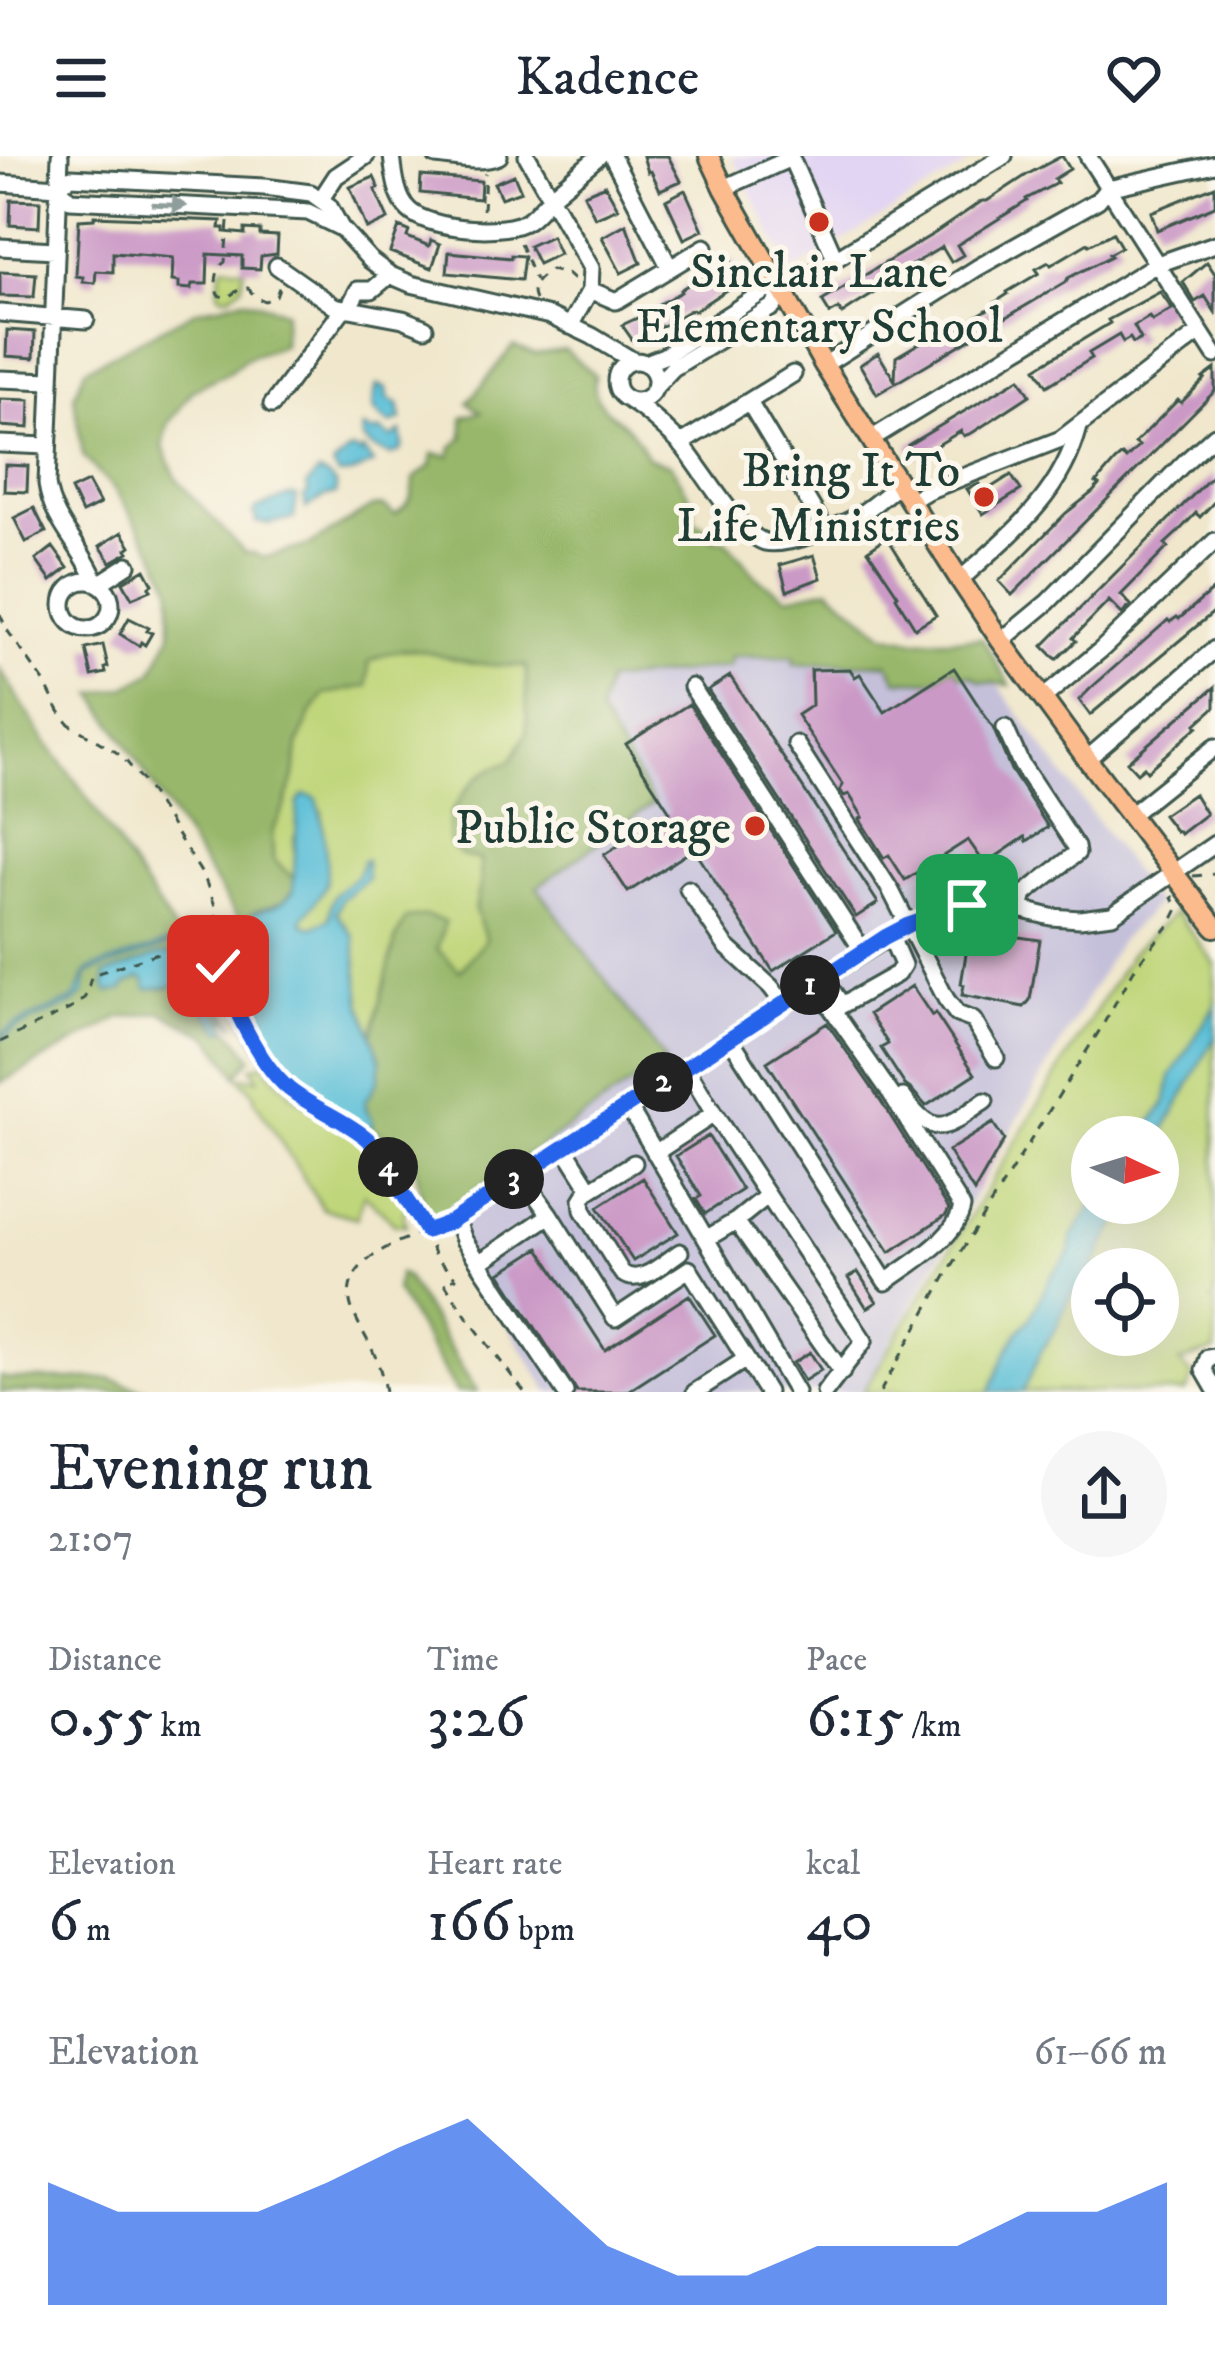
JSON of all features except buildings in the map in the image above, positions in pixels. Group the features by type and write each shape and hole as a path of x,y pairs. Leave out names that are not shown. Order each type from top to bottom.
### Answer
{"main road":[{"path":"710,156 824,365 960,580 1087,759 1184,878 1215,927"}],"street":[{"path":"60,156 47,446 49,500 98,582 128,565"},
{"path":"321,199 336,176 366,156"},
{"path":"392,156 396,184 407,210 433,223 477,229 526,223 599,156"},
{"path":"436,156 480,160 499,156"},
{"path":"527,156 591,268 570,326"},
{"path":"612,156 670,268"},
{"path":"630,401 645,399 673,368 774,306 781,292 1004,156"},
{"path":"1088,156 1215,355"},
{"path":"724,188 791,158 835,258"},
{"path":"824,365 977,268 1098,200 1108,188 1215,164"},
{"path":"0,183 58,187 71,177 300,190 321,199 370,260 390,275 550,316 639,362 655,373 662,411 680,444"},
{"path":"58,187 70,200 308,212 341,228"},
{"path":"871,439 1155,265 1215,244"},
{"path":"0,247 55,250"},
{"path":"584,287 616,301 705,247"},
{"path":"282,269 334,306 404,319 425,328"},
{"path":"272,405 358,290 372,290 390,275"},
{"path":"615,383 617,371 664,356 766,290 781,292"},
{"path":"0,313 86,320"},
{"path":"570,326 607,362 620,394 680,444 744,526 769,543 825,529 905,492 927,491 1061,439 1200,332"},
{"path":"680,444 794,374"},
{"path":"0,379 50,381"},
{"path":"748,402 825,529"},
{"path":"960,580 1035,512 1066,461 1079,427"},
{"path":"1000,641 1048,602 1215,435"},
{"path":"0,444 47,446"},
{"path":"1043,698 1215,541"},
{"path":"1087,759 1215,649"},
{"path":"692,687 863,951"},
{"path":"1005,728 1021,764 1077,853 1024,894 1020,909"},
{"path":"796,744 891,891 946,999 958,1014 973,1020 996,1058"},
{"path":"1130,815 1215,747"},
{"path":"566,1392 453,1220 908,925 967,905 1080,919 1106,916 1184,878 1215,844"},
{"path":"688,889 726,946 783,1003"},
{"path":"842,1005 897,974 903,965 890,935"},
{"path":"818,980 842,1005 886,1074 927,1124 946,1126 985,1101"},
{"path":"730,1038 886,1282 938,1242 956,1224 962,1207 818,980"},
{"path":"686,1067 864,1341 826,1392"},
{"path":"628,1106 796,1392"},
{"path":"655,1153 714,1114"},
{"path":"564,1147 591,1190"},
{"path":"634,1163 591,1190 582,1200 583,1210 629,1279 638,1279 680,1252"},
{"path":"521,1175 615,1318 689,1269 767,1392"},
{"path":"706,1239 767,1196"},
{"path":"479,1263 550,1215"},
{"path":"736,1221 842,1372"},
{"path":"1215,1357 1208,1358 1204,1370 1215,1389"},
{"path":"695,1392 746,1359"}],"path":[{"path":"483,210 485,172"},
{"path":"229,208 218,295 231,297 244,287 260,301 270,300 276,296 282,269"},
{"path":"516,251 521,244 536,282"},
{"path":"535,300 536,282 551,270 567,274 584,287"},
{"path":"0,614 59,712 69,724 116,752 145,784 212,892 218,966 261,1054 285,1086 369,1140 426,1231 435,1257 456,1278 443,1282 524,1392"},
{"path":"880,1392 1137,965 1171,923 1178,909 1172,898 1184,878 1215,874"},
{"path":"0,1042 76,1006 85,998 92,975 169,950 184,953 215,936"},
{"path":"385,1392 382,1368 349,1297 359,1267 368,1257 453,1220"}],"shaded area":[{"name":"Sinclair Lane Elementary School","path":"732,156 981,156 791,272"},
{"path":"730,657 795,657 795,665 980,660 1157,904 1119,942 862,1392 549,1392 439,1216 665,1061 536,886 653,803 599,713 607,681 729,667"}],"green space":[{"path":"225,266 244,268 242,286 229,296 218,291"},
{"path":"244,299 285,311 283,345 248,357 193,390 168,424 163,447 177,480 245,553 263,558 310,545 372,507 384,506 395,515 410,500 414,478 431,466 433,454 450,456 452,447 463,438 463,417 481,412 468,403 513,346 534,354 565,350 595,375 600,403 631,431 648,458 671,465 693,502 694,521 712,539 725,540 759,579 788,597 829,588 884,634 912,640 982,638 1010,685 958,675 954,668 934,681 897,680 888,663 794,665 794,657 731,657 730,667 607,681 599,713 653,803 537,887 665,1061 439,1216 424,1216 414,1156 371,1127 365,1101 378,1081 381,1061 372,1036 395,941 406,918 427,916 445,922 437,949 460,971 486,939 475,910 480,860 452,847 449,825 467,789 484,773 511,761 527,733 526,666 483,664 408,649 369,662 368,686 325,694 298,745 294,776 272,832 273,859 296,881 280,903 258,910 246,921 240,921 94,694 124,688 152,673 171,634 171,586 115,490 83,456 74,397 85,369 198,310"},
{"path":"418,648 472,663 526,666 527,732 511,761 475,782 449,815 480,859 475,910 486,939 460,972 437,949 388,971 372,1036 361,1003 354,937 336,913 342,899 367,879 362,861 360,874 342,888 329,919 312,927 302,919 326,883 322,811 294,837 296,881 273,859 272,832 294,776 298,745 325,694 367,686 369,662 391,650"},
{"path":"0,669 183,944 228,1020 221,1021 183,960 159,955 106,974 125,985 141,977 158,989 188,989 222,1031 228,1028 252,1057 237,1075 209,1036 161,1012 120,1018 0,1083"},
{"path":"1176,912 1215,964 1215,1351 1179,1362 1193,1376 1186,1392 863,1392 1132,952"},
{"path":"262,1064 293,1096 373,1149 409,1205 403,1214 406,1225 395,1224 364,1194 357,1218 323,1209 253,1092 238,1077 258,1079 252,1067"},
{"path":"399,1274 405,1276 477,1392 456,1392 396,1290"},
{"path":"0,1376 111,1379 150,1392 0,1392"}],"water":[{"path":"377,385 387,388 388,398 398,404 401,420 390,424 376,412"},
{"path":"362,428 380,430 391,438 401,432 400,451 391,455 374,449 363,439"},
{"path":"354,450 361,454 363,450 373,463 339,475 333,466"},
{"path":"318,473 336,484 336,494 306,508 307,485"},
{"path":"297,496 294,518 256,522 256,509"},
{"path":"304,795 316,798 327,869 325,886 303,924 312,927 329,919 337,893 366,860 367,879 342,899 336,913 354,937 361,1003 381,1061 378,1081 365,1101 373,1121 366,1130 317,1103 278,1071 250,1030 234,975 252,941 247,919 293,892 298,802"},
{"path":"170,942 189,952 235,1026 187,954 171,945 92,972 74,1003 0,1040 12,1026 72,1000 90,969"},
{"path":"173,953 183,960 228,1028 222,1031 186,988 147,989 140,977 123,990 108,992 105,987 106,974"},
{"path":"1215,1005 1215,1037 1172,1116 1156,1116 1165,1104 1171,1077"},
{"path":"1080,1224 1116,1224 1103,1248 1071,1248 1071,1297 1023,1392 990,1392 1018,1332 1070,1253 1072,1237"}],"place":[{"name":"Sinclair Lane Elementary School","path":"819,222"},
{"name":"Bring It To Life Ministries","path":"984,497"},
{"name":"Public Storage","path":"755,826"}],"route":[{"path":"218,966 236,1010 285,1086 369,1140 426,1231 450,1222 885,937 967,905"}]}
